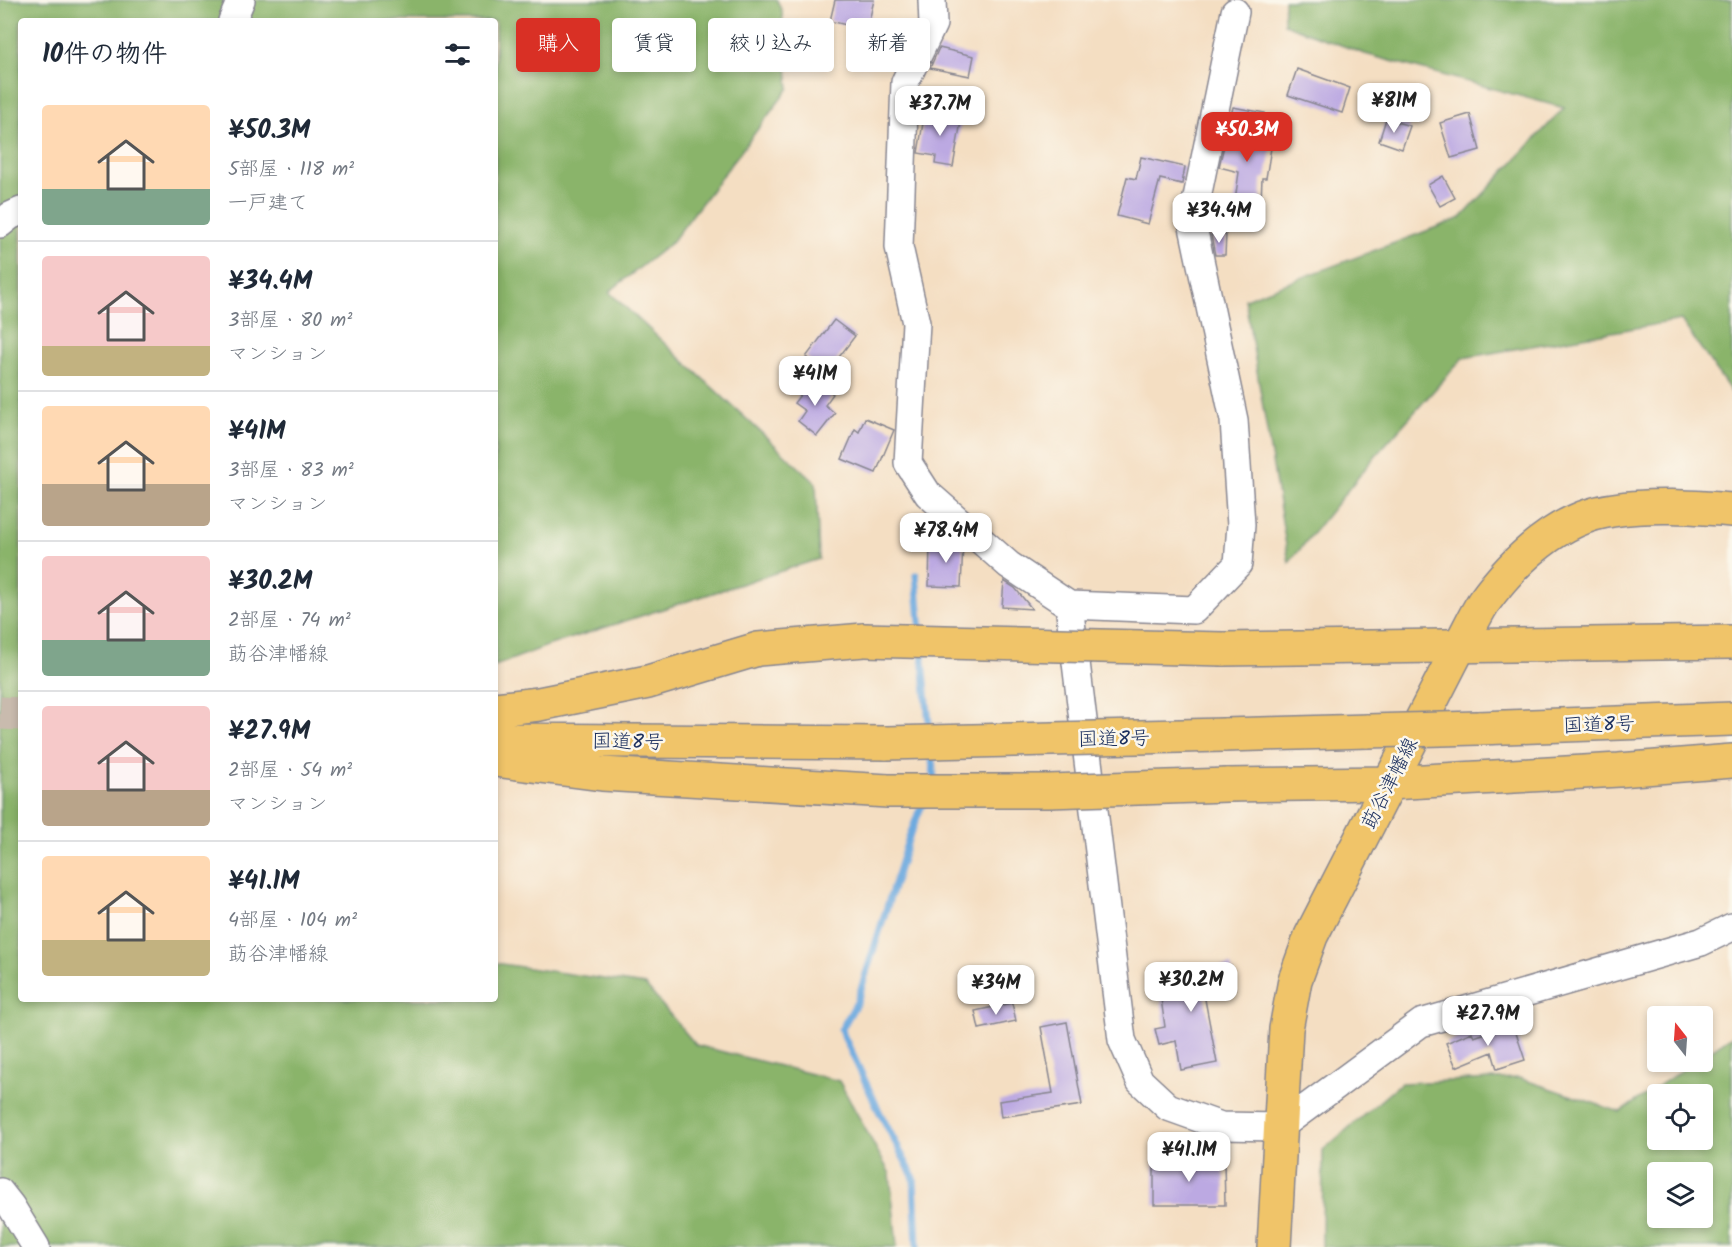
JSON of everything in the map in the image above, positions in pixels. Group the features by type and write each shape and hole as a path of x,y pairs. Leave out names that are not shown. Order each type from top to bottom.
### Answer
{"main road":[{"name":"莇谷津幡線","path":"1274,1247 1286,1029 1295,980 1311,936 1483,604 1514,567 1552,533 1584,517 1612,510 1669,506 1732,510"},
{"path":"498,709 539,704 648,682 758,649 864,640 1222,649 1732,642"},
{"name":"国道8号","path":"498,740 887,743 1732,719"},
{"path":"498,760 602,774 888,791 1049,791 1227,785 1389,783 1732,761"}],"street":[{"path":"233,18 240,0"},
{"path":"932,0 933,24 904,82 899,247 916,323 908,463 928,494 1009,566 1069,605 1194,610 1238,564 1241,525 1234,420 1192,222 1235,12"},
{"path":"0,224 18,212"},
{"path":"1069,605 1122,1040 1140,1081 1168,1107 1221,1126 1280,1127 1420,1023 1701,942 1732,927"},
{"path":"0,1192 36,1247"}],"green space":[{"path":"0,0 777,0 783,18 708,18 708,72 788,72 789,88 672,242 609,292 816,483 819,559 547,646 498,665 498,18 18,18 18,1002 498,1002 498,963 645,985 696,1045 839,1081 890,1174 897,1247 0,1247"},
{"path":"1284,0 1732,0 1732,393 1681,320 1463,358 1376,455 1289,563 1245,299 1461,218 1564,108 1365,54 1284,24"},
{"path":"1732,1036 1732,1247 1322,1247 1323,1150 1401,1083 1519,1078 1620,1112 1647,1094 1647,1150 1713,1150 1713,1084 1661,1084 1679,1072 1713,1072 1713,1049"}],"building":[{"path":"835,0 874,0 870,18 846,18 846,25 834,22 834,18 831,18"},
{"path":"939,48 974,56 970,76 930,68"},
{"path":"1297,69 1350,88 1342,113 1288,95"},
{"path":"1233,107 1265,113 1258,139 1272,142 1266,178 1262,178 1260,225 1232,222 1239,172 1219,167"},
{"path":"925,111 962,116 953,167 935,164 936,156 918,153"},
{"path":"1470,114 1480,150 1451,158 1440,123"},
{"path":"1386,119 1410,126 1402,149 1379,141"},
{"path":"1141,157 1185,167 1182,184 1160,179 1148,224 1117,216 1127,177 1136,179"},
{"path":"1443,176 1455,198 1440,206 1428,185"},
{"path":"1211,235 1226,235 1225,255 1215,255"},
{"path":"834,320 855,336 827,373 806,357"},
{"path":"813,378 833,394 825,405 835,413 817,436 798,421 805,411 794,403"},
{"path":"865,418 894,430 876,473 842,459 855,429 859,432"},
{"path":"930,542 963,545 961,587 929,586"},
{"path":"1004,581 1015,588 1032,609 1002,607"},
{"path":"1231,965 1235,989 1204,994 1217,1063 1181,1070 1176,1041 1159,1045 1155,1029 1165,1027 1158,977"},
{"path":"1012,1003 1016,1021 979,1029 975,1011"},
{"path":"1067,1022 1082,1105 1001,1117 999,1101 1053,1093 1041,1027"},
{"path":"1513,1024 1525,1060 1497,1069 1492,1052 1456,1067 1446,1043 1472,1032 1474,1037"},
{"path":"1224,1161 1225,1205 1154,1205 1154,1162"}],"waterway":[{"path":"916,575 921,633"},
{"path":"922,650 930,734"},
{"path":"931,751 934,779 932,782"},
{"path":"917,1247 914,1178 841,1030 857,1002 909,837 924,800"}],"tunnel":[{"path":"0,713 18,714"}]}
